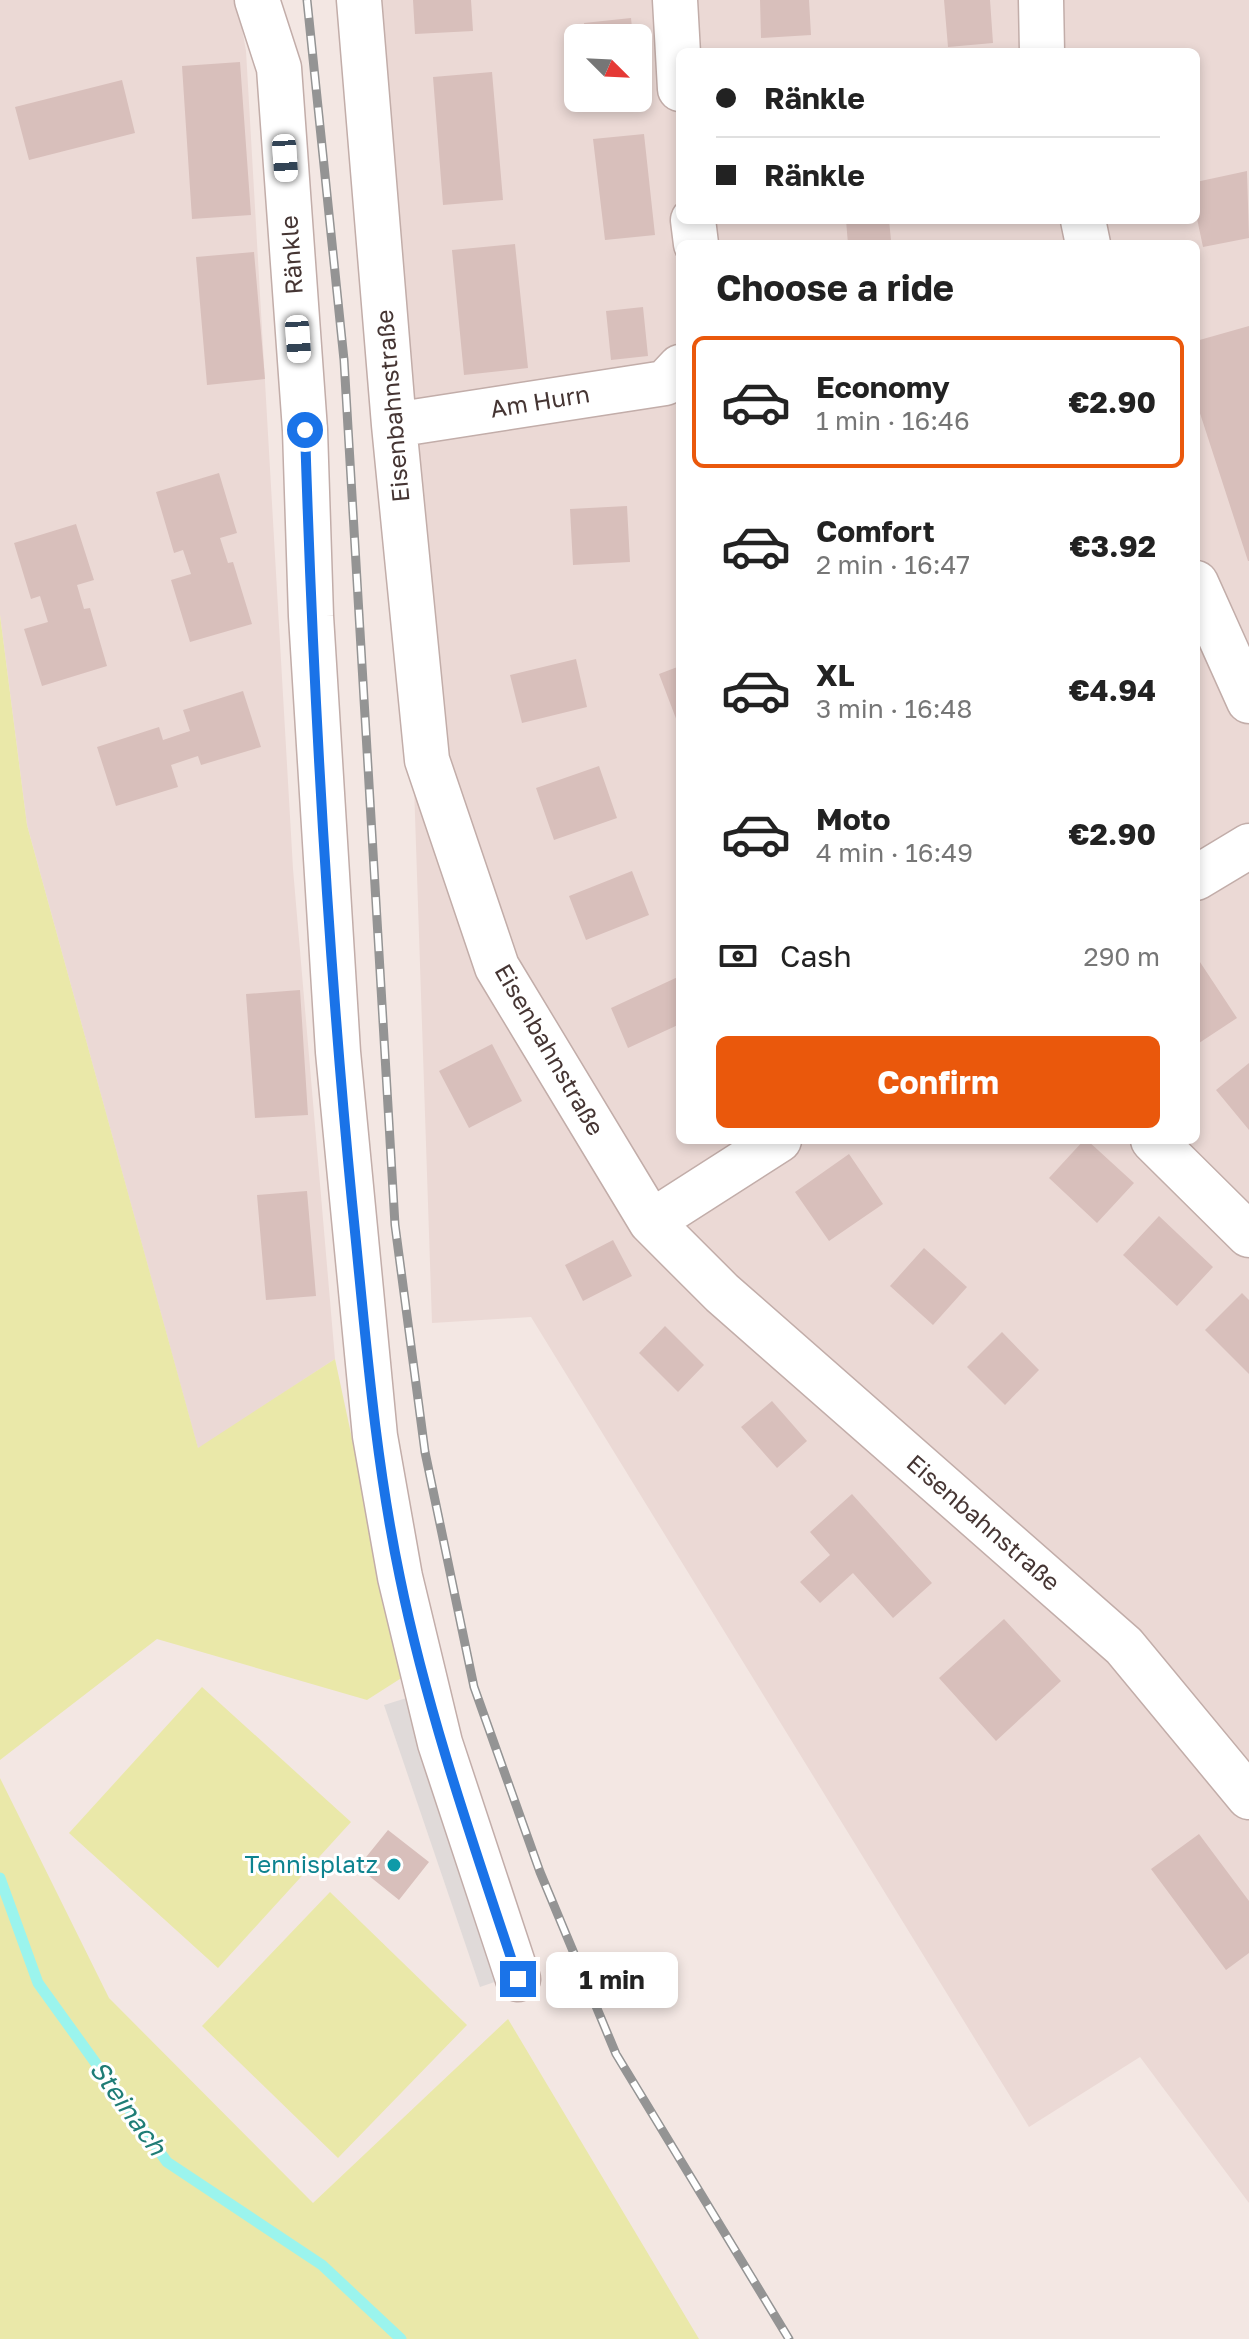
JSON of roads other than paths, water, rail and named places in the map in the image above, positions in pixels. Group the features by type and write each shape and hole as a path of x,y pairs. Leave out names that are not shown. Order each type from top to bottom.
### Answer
{"street":[{"name":"Ränkle","path":"257,0 279,68 305,430 311,616 338,1052 375,1436 400,1577 440,1743 518,1979"},
{"name":"Eisenbahnstraße","path":"359,0 394,425 427,760 497,967 651,1222 734,1304 1124,1646 1249,1797"},
{"path":"675,0 678,48"},
{"path":"1041,0 1042,48"},
{"name":"Am Hurn","path":"394,425 665,383 676,371"},
{"path":"1200,592 1249,701"},
{"path":"1200,876 1249,846"},
{"path":"651,1222 773,1144"},
{"path":"1157,1144 1249,1235"}],"waterway":[{"name":"Steinach","path":"0,1878 38,1983 167,2162 322,2265 401,2339"}],"railway":[{"path":"307,0 344,360 395,1225 425,1452 474,1687 540,1872 616,2054 789,2339"}],"place":[{"name":"Tennisplatz","path":"394,1865"}]}
